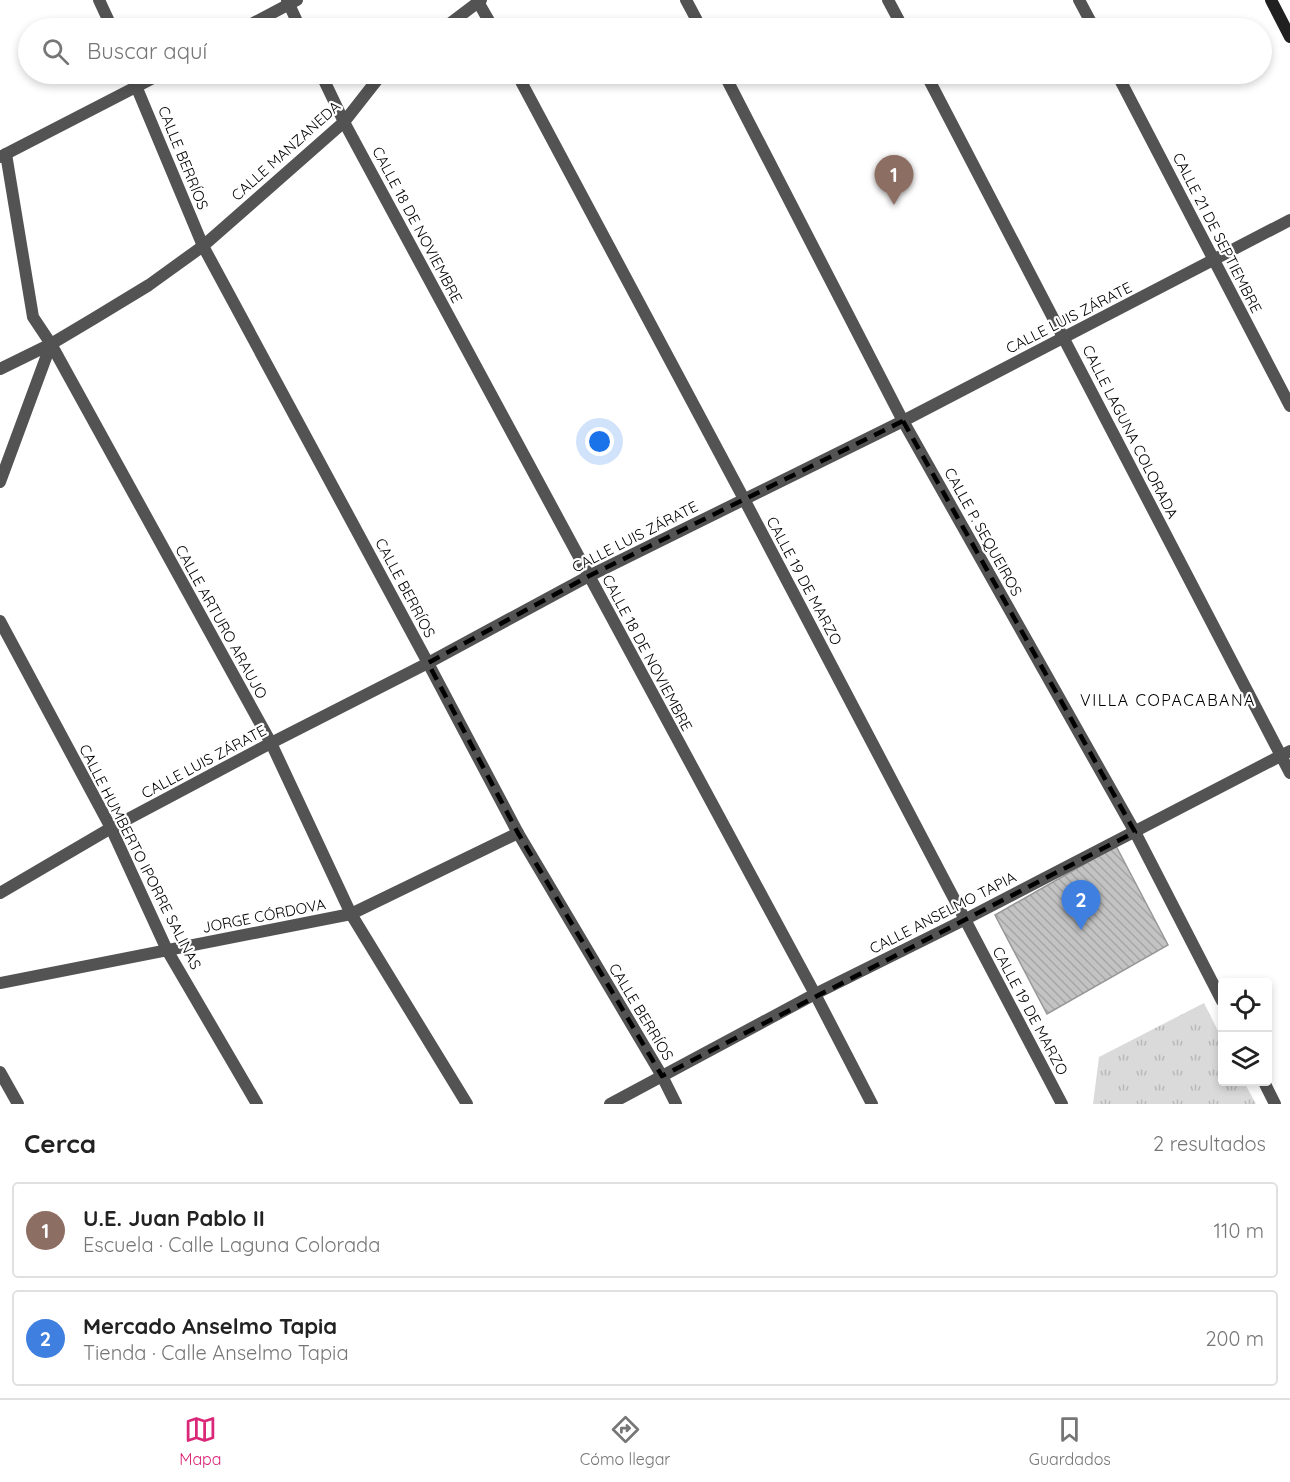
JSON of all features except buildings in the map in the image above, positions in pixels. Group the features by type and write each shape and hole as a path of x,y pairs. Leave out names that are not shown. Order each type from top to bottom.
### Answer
{"main road":[{"path":"1271,0 1290,37"}],"street":[{"path":"99,0 107,18"},
{"path":"686,0 695,18"},
{"path":"888,0 898,18"},
{"path":"1079,0 1089,18"},
{"path":"261,18 291,1 297,18"},
{"path":"457,18 479,1 488,18"},
{"name":"CALLE BERRÍOS","path":"136,84 203,246 429,663 518,833 676,1104"},
{"path":"3,155 143,84"},
{"name":"CALLE 18 DE NOVIEMBRE","path":"326,84 344,122 815,994 872,1104"},
{"name":"CALLE MANZANEDA","path":"0,369 51,344 149,285 203,246 344,122 374,84"},
{"name":"CALLE 19 DE MARZO","path":"522,84 744,499 1062,1104"},
{"name":"CALLE P. SEQUEIROS","path":"729,84 903,421 1135,832 1218,993"},
{"name":"CALLE LAGUNA COLORADA","path":"931,84 1285,753 1290,773"},
{"name":"CALLE 21 DE SEPTIEMBRE","path":"1122,84 1290,406"},
{"name":"CALLE ARTURO ARAUJO","path":"3,155 33,317 51,344 271,743 351,914 467,1104"},
{"name":"CALLE LUIS ZÁRATE","path":"0,893 111,828 429,663 589,576 903,421 1290,220"},
{"path":"0,482 51,344"},
{"name":"CALLE HUMBERTO IPORRE SALINAS","path":"0,621 111,828 167,950 257,1104"},
{"name":"CALLE ANSELMO TAPIA","path":"610,1104 815,994 964,920 1285,753"},
{"name":"JORGE CÓRDOVA","path":"0,983 351,914 518,833"},
{"path":"0,1072 18,1104"},
{"path":"1266,1086 1275,1104"}],"highlighted area":[{"path":"903,421 1135,832 662,1076 518,833 428,663 589,576"}],"green space":[{"path":"1204,1003 1218,1031 1218,1086 1246,1086 1256,1104 1093,1104 1099,1057"}],"place":[{"name":"U.E. Juan Pablo II","path":"894,205"},
{"name":"Mercado Anselmo Tapia","path":"1081,930"}],"district":[{"name":"VILLA COPACABANA","path":"1168,700"}]}
